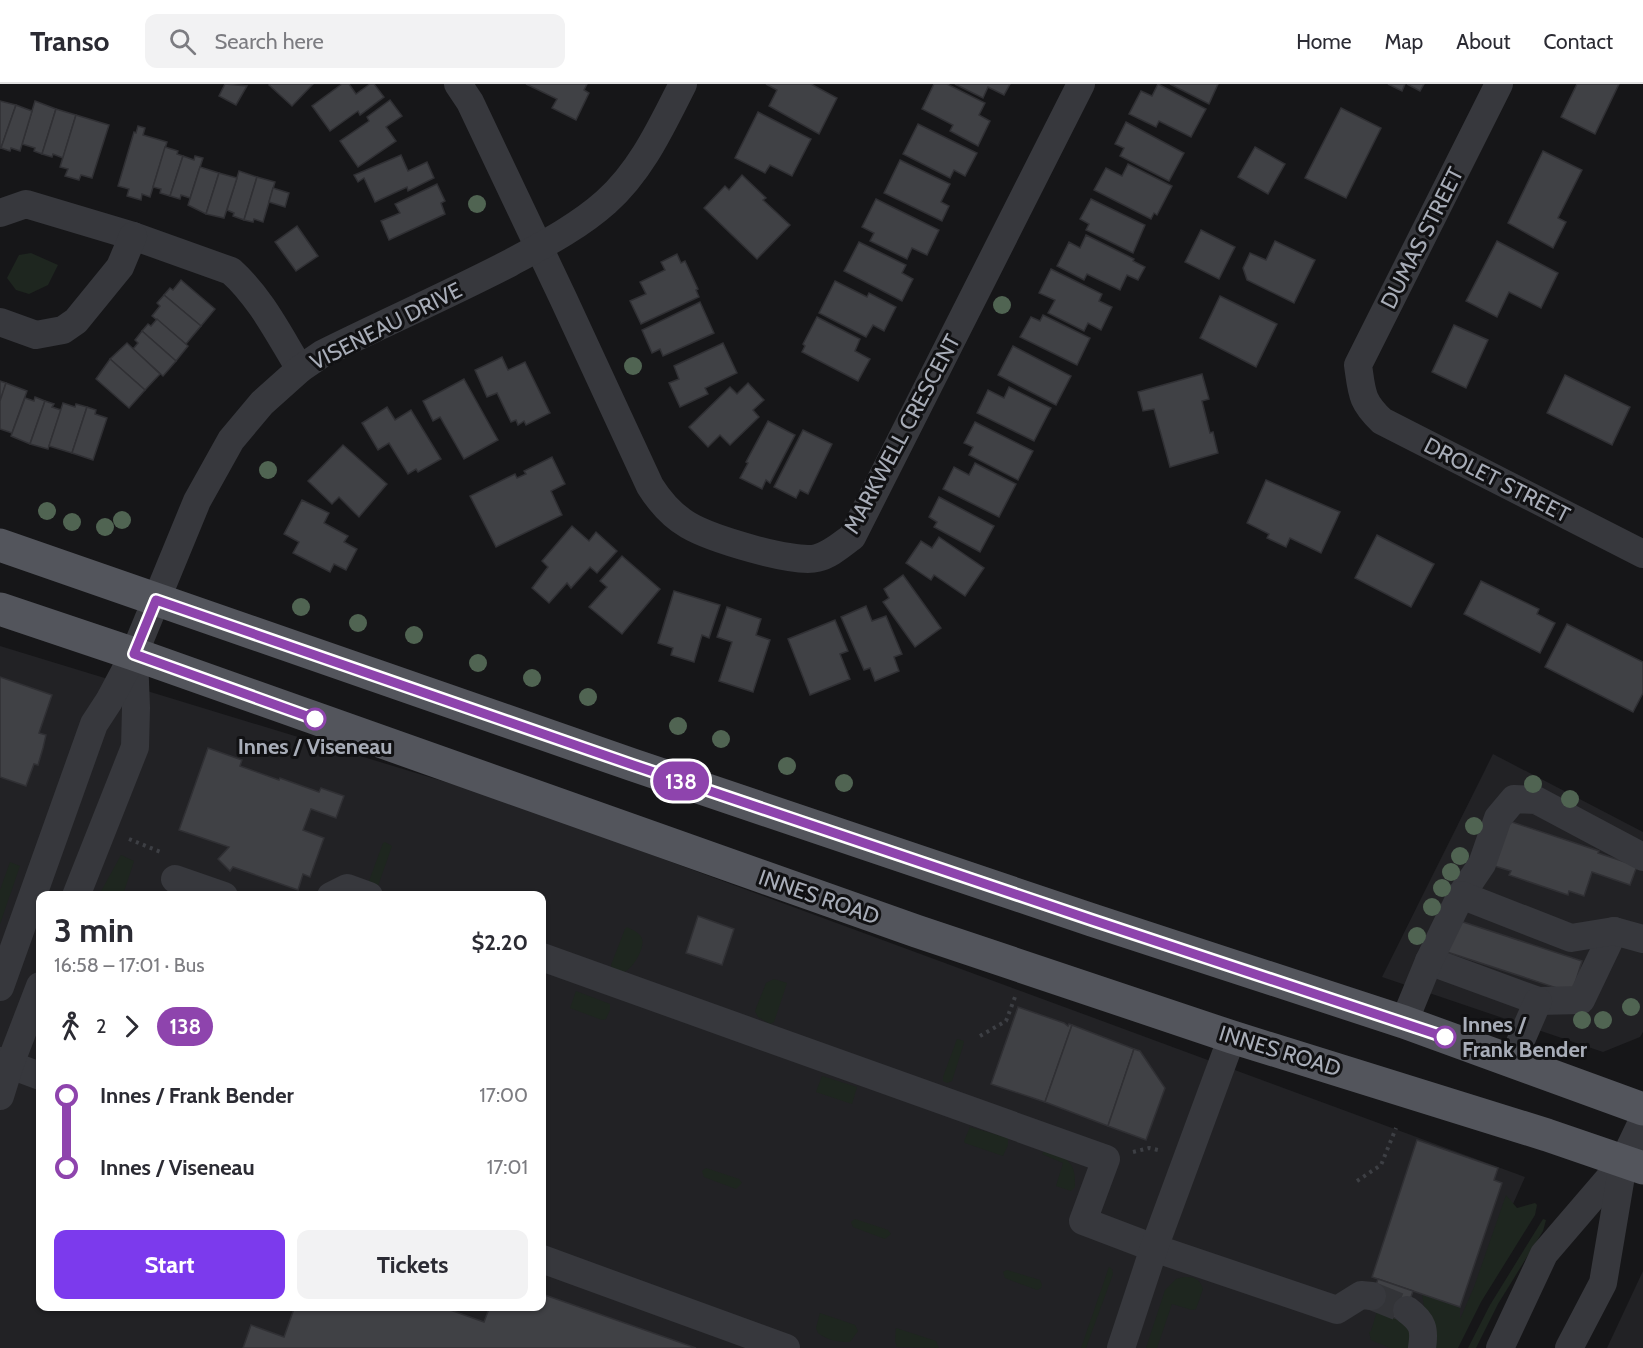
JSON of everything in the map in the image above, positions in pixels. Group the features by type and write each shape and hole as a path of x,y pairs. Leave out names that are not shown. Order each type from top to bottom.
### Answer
{"main road":[{"path":"0,545 633,765 1103,924 1404,1022 1643,1109"},
{"name":"INNES ROAD","path":"0,609 134,654 905,927 1232,1037 1547,1135 1633,1165"}],"street":[{"name":"MARKWELL CRESCENT","path":"458,84 470,102 659,501 673,515 705,533 783,558 816,558 835,550 852,537 1081,84"},
{"name":"VISENEAU DRIVE","path":"0,987 94,724 110,701 134,654 197,501 231,440 262,403 300,369 321,354 477,280 539,247 574,226 607,201 635,170 651,146 683,84"},
{"name":"DUMAS STREET","path":"1362,394 1358,365 1499,84"},
{"path":"0,213 26,204 133,236 231,271 261,305 300,369"},
{"path":"0,322 36,335 63,330 76,321 120,267 133,236"},
{"name":"DROLET STREET","path":"1362,394 1369,409 1382,421 1643,554"},
{"path":"78,891 135,747 134,654"},
{"path":"1404,1022 1461,895 1482,864 1498,818 1514,799 1536,800 1643,857"},
{"path":"175,879 210,891"},
{"path":"341,891 347,888 355,891"},
{"path":"1461,895 1571,938 1614,931 1643,939"},
{"path":"1429,962 1538,1001 1581,1000 1614,931"},
{"path":"546,958 1106,1159 1083,1221 1154,1248 1337,1310 1361,1295 1372,1296"},
{"path":"0,1096 5,1062 36,995"},
{"path":"1512,1061 1538,1001"},
{"path":"1121,1348 1154,1248 1232,1037"},
{"path":"5,1062 36,1074"},
{"path":"1569,1348 1603,1283 1643,1120"},
{"path":"1500,1348 1544,1254 1633,1165"},
{"path":"546,1260 786,1348"},
{"path":"1407,1310 1417,1317 1425,1332 1422,1348"}],"path":[{"path":"127,838 162,852 175,879"},
{"path":"980,1036 1006,1021 1015,997"},
{"path":"1357,1181 1381,1165 1396,1128"}],"shaded area":[{"path":"31,253 58,265 48,285 29,294 16,290 7,278 19,255"},
{"path":"0,646 498,798 1525,1177 1449,1348 0,1348"},
{"path":"1493,754 1643,832 1643,1032 1640,1037 1603,1052 1382,977"},
{"path":"385,842 392,846 378,886 375,888 369,881"},
{"path":"121,855 134,861 124,891 101,891"},
{"path":"10,862 20,866 0,924 0,890"},
{"path":"627,927 640,935 642,943 640,953 634,963 624,972 612,969 611,965"},
{"path":"774,979 787,983 774,1022 770,1024 758,1017 755,1011 766,983"},
{"path":"576,991 610,1004 606,1019 602,1020 570,1008"},
{"path":"957,1039 964,1041 963,1046 952,1081 947,1083 943,1081 943,1077"},
{"path":"822,1076 857,1087 852,1104 816,1092"},
{"path":"970,1127 1008,1138 1008,1145 1003,1156 965,1143"},
{"path":"1045,1150 1064,1159 1072,1166 1075,1187 1071,1191 1056,1186 1063,1163 1042,1154"},
{"path":"706,1168 739,1179 742,1183 736,1189 704,1177 702,1171"},
{"path":"1506,1195 1517,1208 1535,1203 1537,1205 1535,1215 1481,1302 1458,1348 1431,1348 1422,1294 1460,1307 1460,1319 1474,1287"},
{"path":"855,1219 888,1230 891,1234 885,1239 853,1227 851,1222"},
{"path":"1543,1219 1546,1220 1543,1231 1498,1304 1476,1348 1468,1348 1490,1305"},
{"path":"1109,1267 1113,1274 1086,1348 1081,1348"},
{"path":"1007,1270 1040,1280 1041,1288 1037,1290 1005,1278 1003,1272"},
{"path":"1643,1271 1643,1348 1607,1348"},
{"path":"1184,1277 1196,1279 1203,1289 1196,1309 1172,1304 1157,1348 1146,1348 1165,1290 1176,1279"},
{"path":"1377,1311 1411,1324 1413,1348 1390,1348 1371,1340 1369,1332"},
{"path":"820,1313 855,1325 858,1331 850,1342 825,1337 818,1333 816,1328"},
{"path":"896,1328 936,1341 939,1348 897,1347"}],"building":[{"path":"225,84 247,86 236,105 219,96"},
{"path":"270,84 313,84 292,106"},
{"path":"342,84 349,84 356,94 370,84 374,84 384,97 360,115 358,111 330,131 312,106"},
{"path":"526,84 587,84 584,90 589,93 576,120 552,108 557,99"},
{"path":"766,84 811,84 837,98 819,134 769,106 777,90"},
{"path":"934,84 947,84 985,103 979,115 990,121 978,146 950,131 953,125 922,109"},
{"path":"955,84 1010,84 1004,95 988,87 983,98"},
{"path":"1158,84 1206,109 1191,137 1159,121 1156,127 1129,114 1141,91 1152,96"},
{"path":"1170,84 1218,84 1209,104"},
{"path":"1388,84 1405,84 1402,91"},
{"path":"1407,84 1424,84 1420,91"},
{"path":"1577,84 1619,84 1595,134 1561,117"},
{"path":"390,100 402,116 386,127 396,141 358,167 340,141 369,121 367,117"},
{"path":"0,101 16,105 1,148 0,148"},
{"path":"35,101 56,109 42,154 34,151 35,148 22,144"},
{"path":"16,105 32,111 20,151 11,148 10,151 1,148"},
{"path":"1341,108 1381,128 1346,198 1305,178"},
{"path":"56,109 76,115 63,158 53,154 52,157 42,154"},
{"path":"758,112 811,139 792,176 770,165 765,173 735,158"},
{"path":"76,115 109,125 92,178 81,175 79,180 65,176 68,169 60,167"},
{"path":"1126,122 1184,153 1169,181 1120,156 1124,148 1115,144"},
{"path":"918,124 977,153 965,176 954,170 950,178 903,154"},
{"path":"138,126 145,128 143,135 167,142 150,197 142,194 141,200 127,196 129,189 118,186 134,132 136,133"},
{"path":"165,147 178,151 177,154 183,156 170,196 160,193 161,189 153,187"},
{"path":"1255,147 1285,164 1268,194 1238,177"},
{"path":"1543,151 1582,170 1558,218 1566,222 1553,248 1508,223"},
{"path":"401,155 408,171 427,162 434,178 408,191 407,187 375,202 364,178 358,182 354,175"},
{"path":"183,156 194,160 195,156 203,158 190,198 181,195 180,199 170,196"},
{"path":"900,160 950,184 941,202 949,206 942,221 884,193"},
{"path":"1128,164 1172,186 1157,215 1154,213 1151,219 1094,190 1106,168 1122,176"},
{"path":"200,167 219,173 206,214 188,205"},
{"path":"239,171 257,177 244,220 233,216 234,213 227,210"},
{"path":"219,173 237,178 224,218 206,214"},
{"path":"742,175 766,198 763,200 790,225 757,259 704,208 725,186 729,190"},
{"path":"257,177 275,182 263,222 254,219 253,222 244,220"},
{"path":"437,184 445,201 441,203 445,214 389,240 381,221 400,213 395,204"},
{"path":"273,188 289,193 285,207 269,202"},
{"path":"876,199 939,230 927,255 912,248 907,259 870,241 874,233 862,227"},
{"path":"1091,199 1145,225 1133,253 1086,230 1089,224 1080,219"},
{"path":"297,226 318,256 296,271 275,242"},
{"path":"1201,230 1235,247 1219,279 1185,262"},
{"path":"1086,235 1145,267 1138,280 1127,275 1120,290 1087,274 1084,280 1057,266 1069,242 1080,248"},
{"path":"1275,241 1315,260 1294,303 1247,280 1243,268 1250,253 1266,260"},
{"path":"1497,241 1558,273 1541,308 1509,292 1497,317 1466,301"},
{"path":"859,242 906,265 902,273 913,279 902,301 844,271"},
{"path":"677,254 681,263 685,261 698,289 696,290 699,297 641,324 630,301 646,294 640,282 665,270 661,262"},
{"path":"1051,269 1102,294 1099,301 1112,307 1101,330 1088,323 1084,331 1048,313 1055,300 1039,293"},
{"path":"181,280 215,309 201,326 164,295 170,288 173,290"},
{"path":"835,281 867,297 869,293 896,307 884,331 873,325 866,337 819,313"},
{"path":"164,295 201,326 186,344 152,316 160,306 157,303"},
{"path":"1220,296 1277,324 1256,367 1200,338"},
{"path":"700,302 714,333 663,356 660,349 652,353 642,330"},
{"path":"1043,315 1090,338 1077,365 1020,337 1031,317 1040,321"},
{"path":"817,317 860,339 855,351 870,359 858,381 802,352 805,346 803,344"},
{"path":"157,319 188,346 176,361 142,331"},
{"path":"1454,325 1488,340 1466,388 1432,372"},
{"path":"142,331 176,361 163,376 133,349 138,343 135,340"},
{"path":"127,343 160,374 145,390 110,359"},
{"path":"723,343 737,373 705,388 708,394 680,407 669,383 679,379 674,366"},
{"path":"1013,346 1071,376 1056,405 998,375"},
{"path":"502,357 508,370 525,362 550,413 526,425 524,421 518,425 516,420 511,422 497,393 487,397 475,370"},
{"path":"110,359 145,390 129,408 96,379"},
{"path":"1202,374 1209,399 1202,401 1218,453 1170,467 1154,409 1143,411 1138,392"},
{"path":"1565,375 1630,407 1612,445 1547,413"},
{"path":"464,379 498,440 464,459 440,417 433,421 423,401"},
{"path":"0,381 6,383 0,401"},
{"path":"6,383 27,391 12,433 0,429 0,401"},
{"path":"748,383 764,400 753,410 759,417 730,445 720,435 708,447 689,427 730,387 737,394"},
{"path":"1009,387 1051,408 1034,441 977,413 988,390 1004,398"},
{"path":"35,397 45,401 30,444 11,436 25,398 34,401"},
{"path":"45,401 61,410 48,449 30,444"},
{"path":"63,403 75,407 76,404 87,407 72,453 49,446"},
{"path":"87,407 96,410 95,414 107,418 93,460 72,453"},
{"path":"387,407 395,420 411,410 441,459 418,472 416,469 408,474 389,443 378,450 362,423"},
{"path":"768,421 795,435 770,483 766,480 762,489 740,478"},
{"path":"975,422 1033,451 1018,480 969,455 973,447 964,443"},
{"path":"803,430 832,444 808,494 800,490 796,498 774,487"},
{"path":"343,445 387,484 359,517 339,497 332,504 308,481"},
{"path":"552,457 565,484 551,491 562,515 496,547 470,496 515,474 517,478 526,474 524,471"},
{"path":"975,463 1016,484 999,517 943,489 954,467 969,475"},
{"path":"1266,480 1340,512 1321,553 1290,538 1286,547 1267,538 1269,534 1247,523"},
{"path":"939,497 994,526 980,552 934,527 937,522 929,517"},
{"path":"302,500 329,513 324,523 348,536 344,542 357,549 346,570 334,564 330,572 293,553 299,542 284,534"},
{"path":"572,526 589,541 596,532 617,551 597,573 590,567 571,588 567,583 549,603 532,588 548,567 542,561"},
{"path":"1377,535 1434,564 1411,607 1355,578"},
{"path":"939,537 984,568 965,596 934,575 931,580 906,563 921,541 932,548"},
{"path":"622,556 660,589 622,634 589,607 607,587 600,581"},
{"path":"903,575 941,628 915,647 883,602 889,598 884,589"},
{"path":"1481,581 1539,609 1537,614 1555,623 1540,653 1464,614"},
{"path":"674,591 720,605 709,638 702,635 694,662 671,655 673,648 658,643"},
{"path":"866,606 872,621 886,616 902,654 894,657 899,671 875,681 870,668 864,670 841,617"},
{"path":"727,607 761,619 756,635 770,640 753,692 719,681 732,642 717,637"},
{"path":"835,620 848,651 840,654 850,679 810,695 788,639"},
{"path":"1567,624 1643,662 1643,693 1633,712 1545,667"},
{"path":"0,677 52,695 39,733 46,735 43,748 38,765 34,764 26,786 0,777"},
{"path":"208,748 242,760 240,766 279,780 280,778 319,792 321,788 344,796 336,818 311,809 303,830 324,838 310,877 303,874 298,890 233,867 230,871 218,859 229,847 179,830"},
{"path":"1506,820 1637,866 1630,885 1592,872 1584,896 1569,891 1568,895 1509,875 1511,871 1491,865"},
{"path":"698,916 734,929 722,965 686,953"},
{"path":"1454,919 1582,961 1572,993 1444,951"},
{"path":"1018,1007 1068,1026 1072,1025 1045,1102 991,1084"},
{"path":"1072,1025 1134,1049 1108,1126 1045,1102"},
{"path":"1134,1049 1140,1051 1165,1088 1146,1140 1108,1126"},
{"path":"1417,1140 1498,1168 1494,1180 1502,1183 1460,1307 1372,1277"},
{"path":"1378,1279 1413,1291 1403,1321 1368,1308"},
{"path":"546,1295 696,1348 243,1348 251,1325 284,1337 293,1311 453,1311 484,1322 488,1311 546,1311"}],"tunnel":[{"path":"1372,1296 1407,1310"}],"bus line":[{"name":"138","path":"315,719 134,654 156,600 633,765 1445,1037"}],"place":[{"name":"Innes / Viseneau","path":"315,719"},
{"name":"Innes / Frank Bender","path":"1445,1037"}]}
